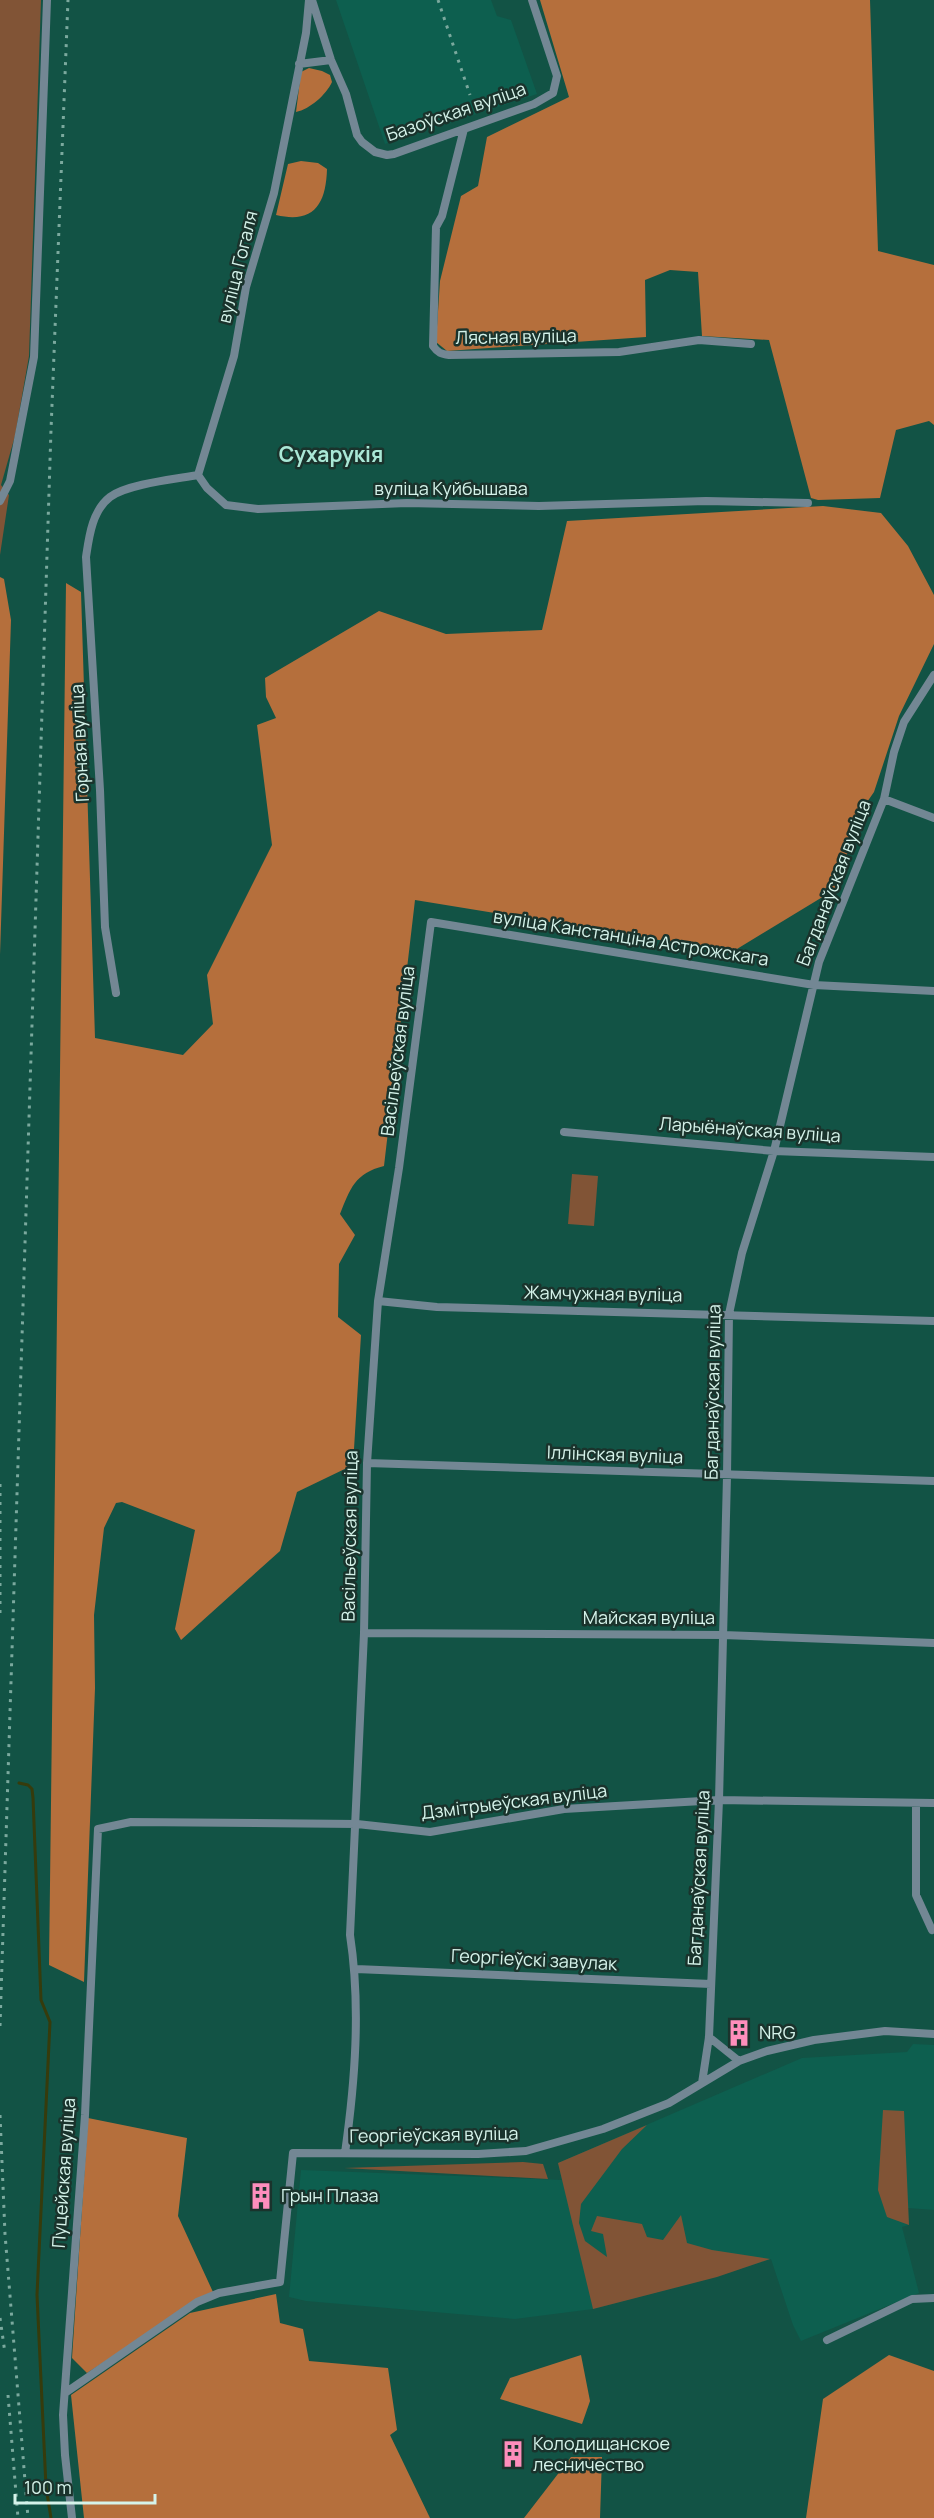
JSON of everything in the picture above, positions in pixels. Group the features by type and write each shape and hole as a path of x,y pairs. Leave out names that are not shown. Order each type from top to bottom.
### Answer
{"street":[{"path":"1,499 10,481 34,357 47,0"},
{"name":"вуліца Гогаля","path":"310,0 331,60"},
{"name":"вуліца Гогаля","path":"198,475 234,356 246,287 274,192 306,33 310,0"},
{"name":"Базоўская вуліца","path":"331,60 346,93 357,135 375,152 394,154 534,104 553,93 557,76 532,0"},
{"path":"299,64 331,60"},
{"name":"Лясная вуліца","path":"464,129 442,216 436,227 433,346 441,354 619,352 699,340 751,344"},
{"name":"Горная вуліца","path":"116,993 105,927 100,790 86,557 92,526 110,497 149,484 198,475"},
{"name":"вуліца Куйбышава","path":"198,475 207,488 226,505 258,509 407,503 539,507 706,501 808,503"},
{"name":"Багданаўская вуліца","path":"702,2084 709,2037 720,1800 728,1476 729,1314 742,1253 774,1151 819,962 884,799 894,752 904,722 934,675"},
{"path":"884,799 934,818"},
{"name":"вуліца Канстанціна Астрожскага","path":"431,922 814,985 934,992"},
{"name":"Васільеўская вуліца","path":"345,2153 354,2092 356,1969 350,1935 357,1824 364,1633 367,1463 378,1301 399,1168 431,922"},
{"name":"Ларыёнаўская вуліца","path":"564,1132 774,1151 934,1157"},
{"name":"Жамчужная вуліца","path":"378,1301 437,1307 934,1321"},
{"name":"Іллінская вуліца","path":"367,1463 934,1481"},
{"name":"Майская вуліца","path":"364,1633 723,1635 934,1643"},
{"name":"Дзмітрыеўская вуліца","path":"98,1829 131,1822 357,1824 429,1832 564,1809 720,1800 934,1803"},
{"path":"916,1803 916,1896 932,1930"},
{"name":"Пуцейская вуліца","path":"72,2518 65,2456 64,2393 85,2115 98,1829"},
{"name":"Георгіеўскі завулак","path":"356,1969 711,1984"},
{"name":"Георгіеўская вуліца","path":"64,2393 197,2302 219,2293 280,2282 293,2153 478,2154 526,2151 603,2129 669,2103 739,2061 767,2051 814,2040 885,2031 934,2034"},
{"path":"709,2037 739,2061"},
{"path":"827,2340 912,2299 934,2298"}],"shaded area":[{"path":"0,0 41,0 29,356 15,436 1,485 9,495 0,555"},
{"path":"336,0 491,0 497,16 511,20 537,94 385,144"},
{"path":"540,0 870,0 878,251 934,265 934,425 929,421 896,430 880,498 818,500 811,498 769,340 702,336 698,272 670,270 645,280 646,337 447,351 436,342 440,281 461,196 478,186 487,137 569,97"},
{"path":"309,68 330,75 332,82 317,101 296,112 301,72"},
{"path":"301,161 318,163 327,169 324,192 320,201 309,214 300,217 276,215 288,164"},
{"path":"823,506 881,513 908,546 934,595 934,644 899,716 874,792 856,818 839,887 732,952 415,900 384,1166 366,1173 355,1183 340,1214 355,1235 339,1264 338,1317 361,1335 353,1465 297,1492 280,1551 181,1640 175,1629 195,1530 122,1502 116,1503 104,1528 94,1615 95,1688 84,1982 49,1965 66,583 81,592 95,1038 183,1055 213,1024 207,975 272,845 257,725 276,718 266,697 265,678 379,611 446,634 542,630 567,521"},
{"path":"0,577 4,579 11,620 0,955"},
{"path":"572,1174 598,1176 594,1226 568,1224"},
{"path":"913,2044 934,2045 934,2210 908,2208 909,2225 902,2227 919,2293 801,2341 793,2325 771,2259 711,2278 593,2309 515,2319 306,2301 289,2297 301,2170 562,2180 558,2163 802,2058 907,2052"},
{"path":"883,2110 904,2111 909,2225 887,2217 878,2190"},
{"path":"88,2118 187,2138 178,2216 213,2292 87,2373 72,2358"},
{"path":"647,2125 622,2149 581,2204 579,2223 585,2241 607,2257 603,2234 591,2231 597,2216 642,2224 647,2237 663,2240 681,2215 687,2243 712,2250 770,2259 717,2277 593,2309 558,2163"},
{"path":"523,2162 543,2164 548,2179 344,2168"},
{"path":"276,2294 280,2323 303,2329 309,2361 388,2368 397,2430 390,2435 430,2518 84,2518 71,2395 190,2313"},
{"path":"581,2355 590,2401 582,2424 500,2399 510,2378"},
{"path":"889,2355 934,2371 934,2518 806,2518 823,2399"},
{"path":"571,2457 602,2457 600,2518 524,2518"}],"waterway":[{"path":"19,1783 28,1785 32,1789 41,2000 50,2022 37,2295 46,2487 51,2518"}],"railway":[{"path":"0,2026 51,430 68,0"},
{"path":"438,0 470,95"},
{"path":"0,1484 0,1617"},
{"path":"0,2115 5,2234 28,2518"},
{"path":"0,2318 5,2353"},
{"path":"8,2395 18,2518"}],"place":[{"name":"NRG","path":"739,2033"},
{"name":"Грын Плаза","path":"261,2196"},
{"name":"Колодищанское лесничество","path":"513,2454"}],"district":[{"name":"Сухарукія","path":"331,455"}]}
